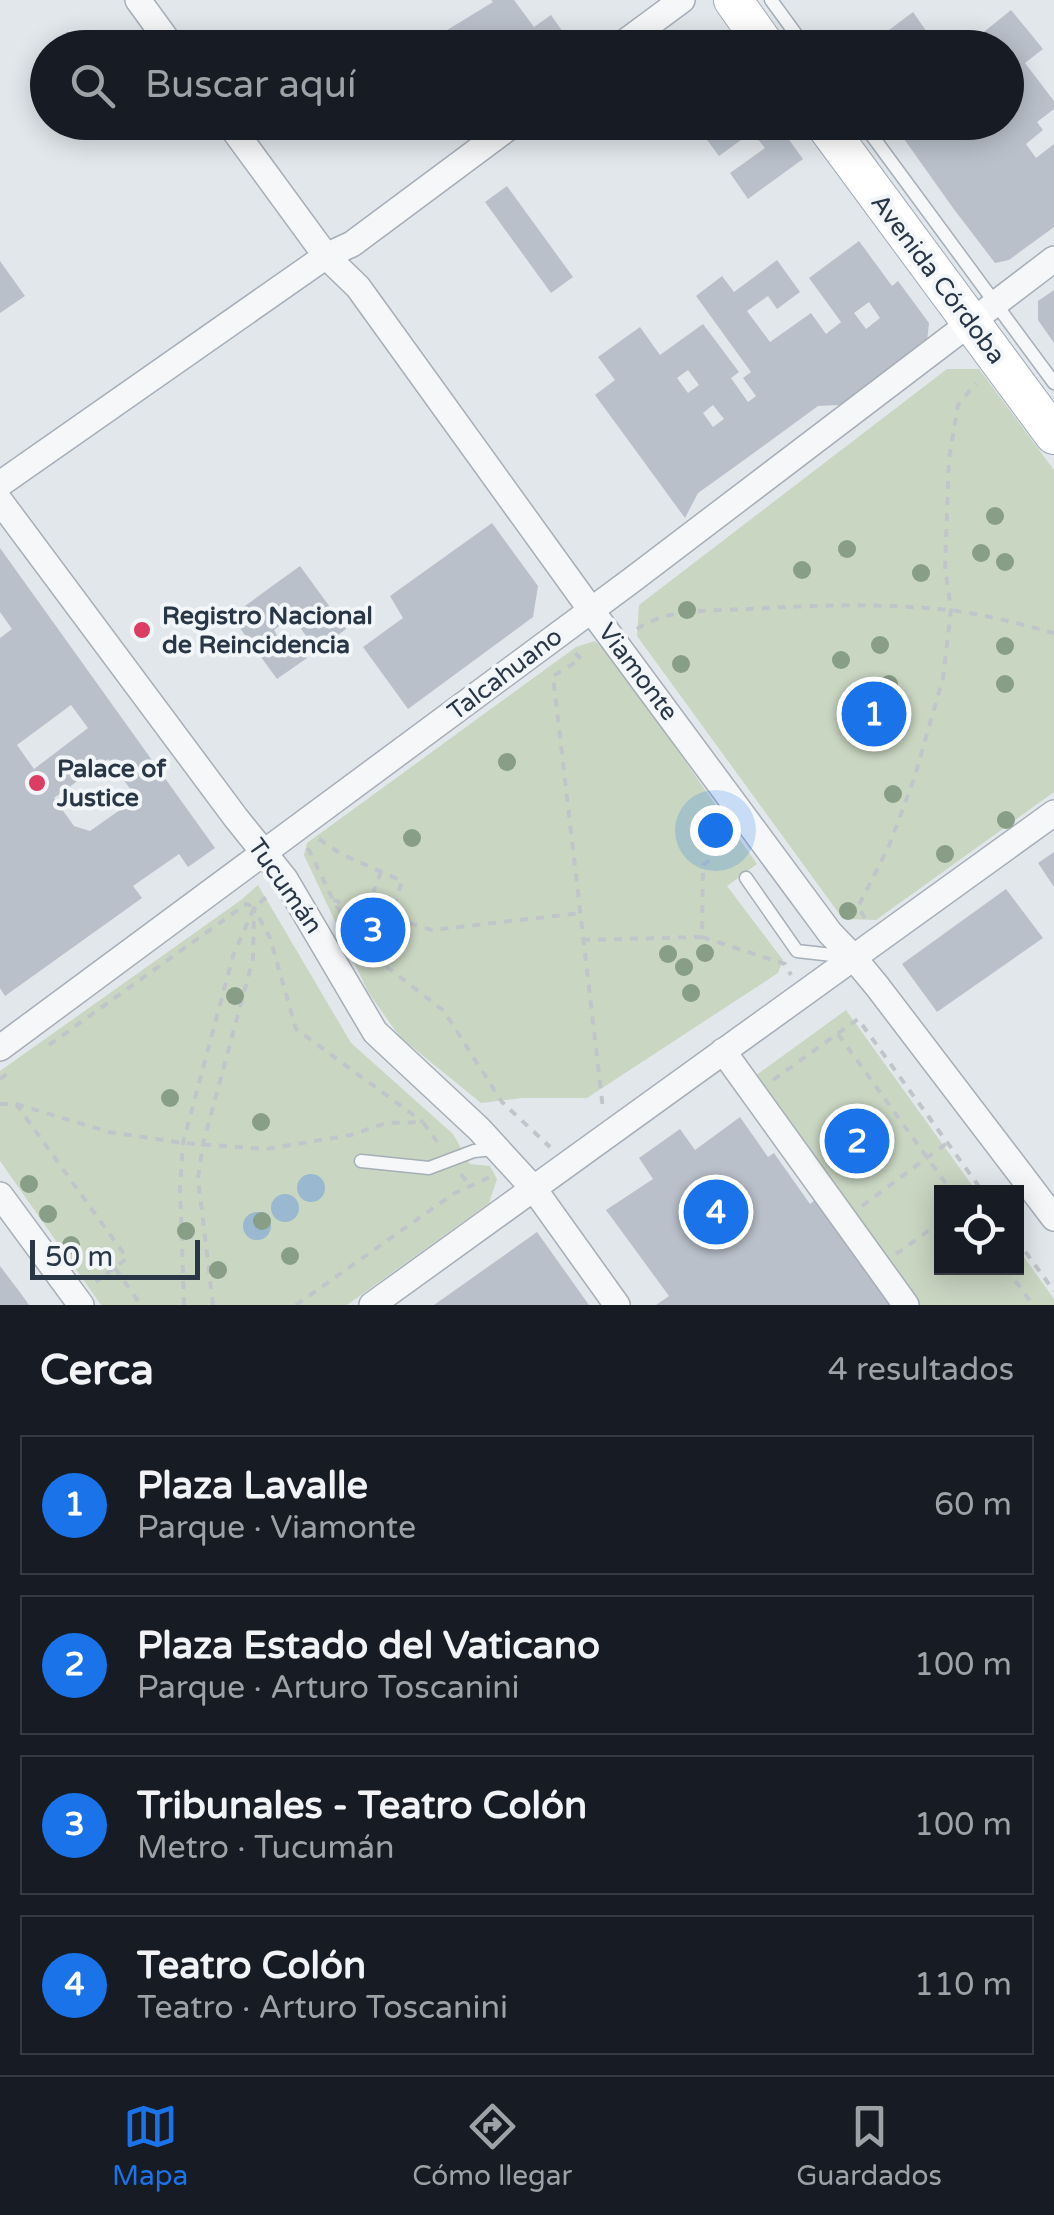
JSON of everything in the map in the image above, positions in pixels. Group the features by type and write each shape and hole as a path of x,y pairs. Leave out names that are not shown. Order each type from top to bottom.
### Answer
{"main road":[{"path":"733,0 754,30"},
{"name":"Avenida Córdoba","path":"837,140 983,313 997,358 1054,435"}],"street":[{"path":"138,0 160,30"},
{"path":"642,30 682,0"},
{"name":"Viamonte","path":"241,140 326,256 358,288 830,934 853,957 1054,1218"},
{"path":"0,484 326,256 352,244 492,140"},
{"name":"Talcahuano","path":"8,1058 264,851 560,634 1054,259"},
{"name":"Tucumán","path":"0,502 285,879 376,1032 434,1085 534,1189 617,1305"},
{"path":"372,1305 1054,813"},
{"path":"723,1051 906,1305"},
{"path":"0,1195 78,1301"}],"lane":[{"path":"771,0 793,30"},
{"name":"Avenida Córdoba","path":"873,140 983,313 1054,384"},
{"path":"746,878 797,951 853,957"},
{"path":"360,1161 420,1169 474,1151 504,1156"}],"path":[{"path":"878,940 858,906 888,846 914,779 943,678 951,610 945,566 949,458 958,405 997,358"},
{"path":"617,643 649,621 696,612 838,604 951,610 1054,633"},
{"path":"560,634 580,659 554,676 606,1136"},
{"path":"298,826 341,854 402,881 390,919"},
{"path":"298,826 333,900 365,950 444,1012 502,1102 569,1164"},
{"path":"702,937 704,865 753,828"},
{"path":"366,911 382,872"},
{"path":"184,1305 180,1188 183,1143 233,956 254,908 285,879"},
{"path":"333,900 432,930 581,913"},
{"path":"46,1046 246,904 254,908 270,938 296,1029 423,1122 470,1186"},
{"path":"214,1305 198,1178 203,1144 253,959 254,908"},
{"path":"582,940 702,937 786,964 802,994"},
{"path":"754,1094 858,1020 976,1185"},
{"path":"838,1034 947,1185"},
{"path":"0,1079 8,1058"},
{"path":"0,1104 16,1104 109,1132 183,1143 266,1148 351,1135 386,1123 423,1122"},
{"path":"16,1104 127,1258 78,1301"},
{"path":"844,1219 948,1143"},
{"path":"296,1305 452,1194 489,1178 504,1156"},
{"path":"879,1267 934,1226"},
{"path":"1024,1250 1054,1291"},
{"path":"115,1268 141,1305"},
{"path":"1011,1275 1033,1305"}],"green space":[{"path":"947,369 979,369 1054,470 1054,792 876,920 843,919 637,636 639,605"},
{"path":"595,641 613,658 757,864 727,886 783,960 778,973 587,1098 522,1098 481,1103 400,1037 368,992 304,855 307,843 576,647"},
{"path":"258,885 351,1043 453,1134 470,1164 490,1166 497,1179 489,1203 347,1305 101,1305 0,1161 0,1071"},
{"path":"846,1010 972,1185 934,1185 934,1275 1024,1275 1024,1257 1054,1299 1054,1305 893,1305 737,1089"}],"water":[{"path":"311,1174 321,1178 325,1188 321,1198 311,1202 301,1198 297,1188 301,1178"},
{"path":"285,1194 295,1198 299,1208 295,1218 285,1222 275,1218 271,1208 275,1198"},
{"path":"257,1212 267,1216 271,1226 267,1236 257,1240 247,1236 243,1226 247,1216"}],"building":[{"path":"514,0 534,27 551,15 562,30 447,30 493,2"},
{"path":"1011,10 1043,49 1025,63 1054,101 1054,109 1037,122 1043,130 1026,144 1036,158 1054,144 1054,227 1009,260 995,263 905,140 1024,140 1024,30 986,30"},
{"path":"913,12 925,30 889,30"},
{"path":"707,140 741,140 719,156"},
{"path":"758,140 789,140 803,159 748,199 730,173 765,148"},
{"path":"507,186 573,277 551,293 485,202"},
{"path":"859,241 892,286 898,281 929,323 927,341 840,405 818,406 698,493 685,518 595,395 615,380 598,357 640,327 660,355 703,324 739,372 731,378 748,402 756,396 743,378 751,372 696,296 722,276 734,292 777,260 800,292 777,309 768,296 747,311 770,342 811,313 826,334 841,322 809,278","holes":["869,302 880,318 866,329 854,313","688,370 699,385 688,393 677,378","713,405 724,419 713,427 703,413"]},
{"path":"0,261 25,296 0,313"},
{"path":"1054,290 1054,343 1038,320 1038,301"},
{"path":"492,523 538,586 533,617 408,709 363,647 403,618 390,596"},
{"name":"Palace of Justice","path":"0,548 215,848 188,867 179,854 133,886 142,898 5,996 0,988 0,638 12,629 0,612","holes":["71,705 88,728 34,769 17,745","108,759 137,798 90,831 74,826 54,798"]},
{"path":"300,566 346,629 317,651 283,604 273,611 282,624 274,630 278,637 287,631 307,658 277,679 231,616"},
{"path":"1054,852 1054,887 1038,863"},
{"path":"1006,889 1043,938 937,1012 902,964"},
{"path":"740,1117 768,1157 774,1153 810,1204 815,1200 895,1305 656,1305 669,1296 606,1210 653,1179 639,1158 680,1129 695,1150"},
{"path":"537,1232 589,1305 434,1305"},
{"path":"0,1266 22,1295 29,1305 0,1305"}],"place":[{"name":"Registro Nacional de Reincidencia","path":"142,630"},
{"name":"Plaza Lavalle","path":"874,714"},
{"name":"Palace of Justice","path":"37,783"},
{"name":"Tribunales - Teatro Colón","path":"373,930"},
{"name":"Plaza Estado del Vaticano","path":"857,1141"},
{"name":"Teatro Colón","path":"716,1212"}]}
